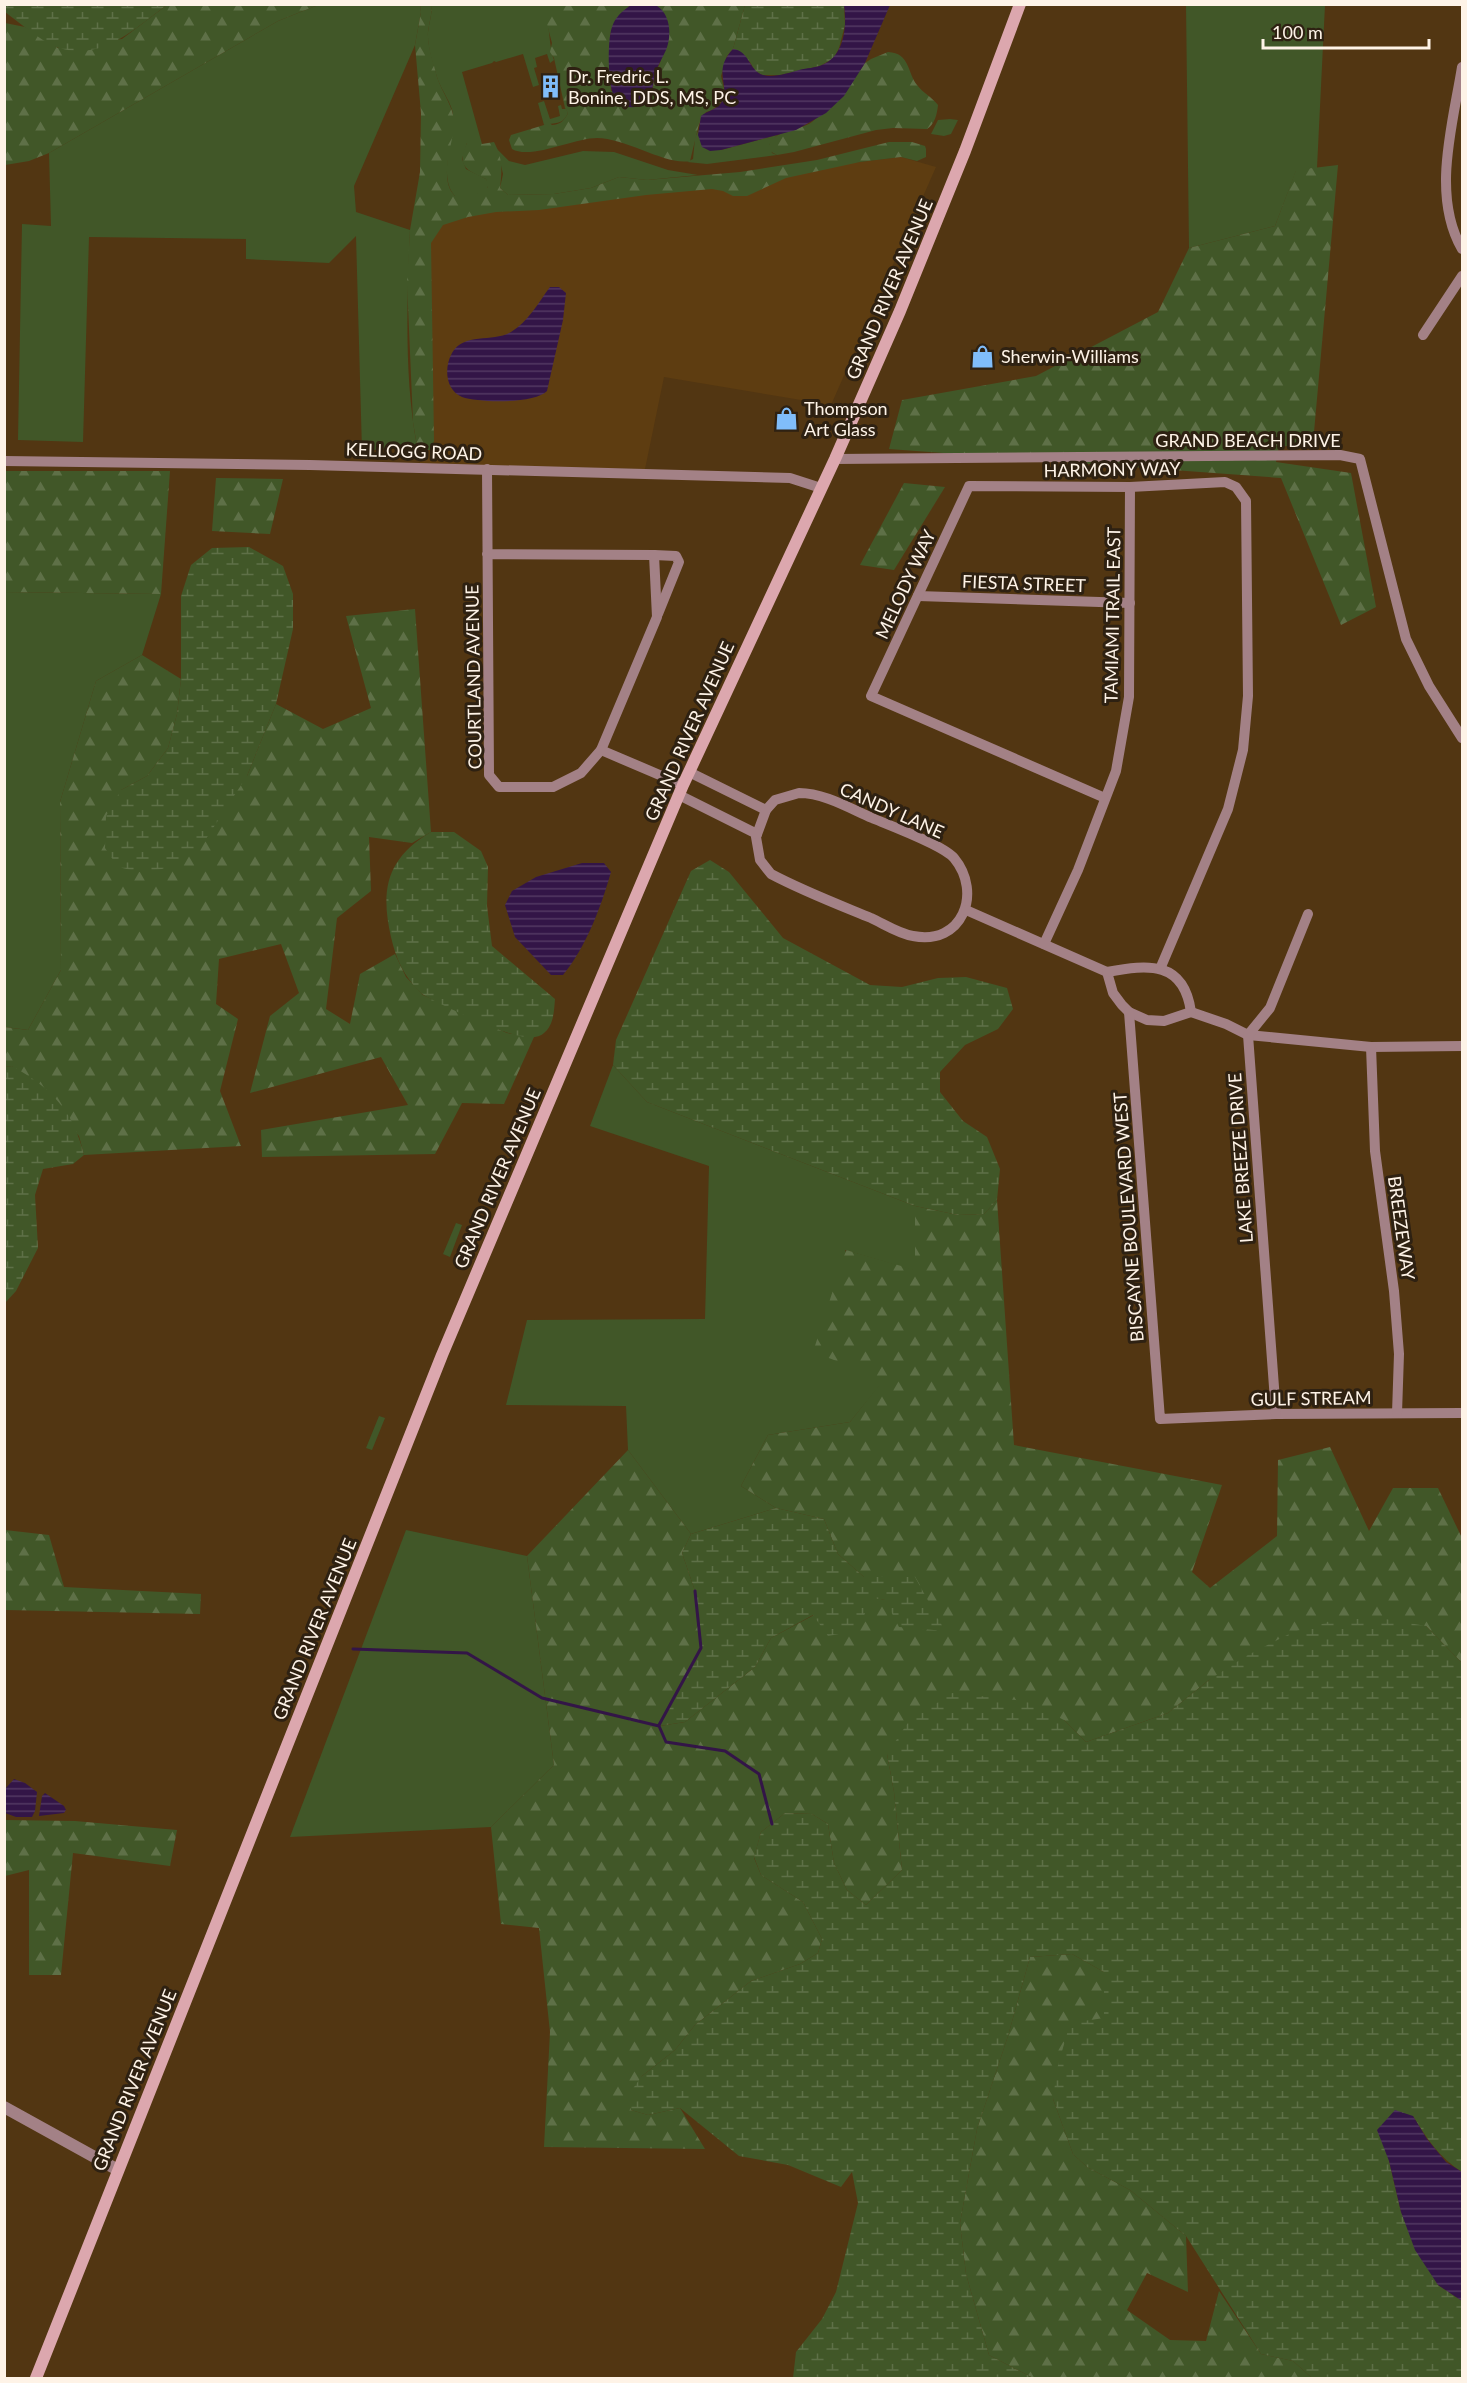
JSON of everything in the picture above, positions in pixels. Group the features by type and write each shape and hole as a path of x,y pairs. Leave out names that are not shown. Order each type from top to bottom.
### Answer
{"main road":[{"name":"GRAND RIVER AVENUE","path":"36,2379 442,1355 681,790 835,459 947,197 1020,4"}],"street":[{"path":"1462,67 1449,150 1447,192 1452,224 1462,249"},
{"path":"1423,335 1462,276"},
{"name":"GRAND BEACH DRIVE","path":"835,459 1340,455 1360,459 1406,639 1429,686 1462,738"},
{"name":"KELLOGG ROAD","path":"4,461 310,465 790,478 821,488"},
{"name":"COURTLAND AVENUE","path":"487,469 487,554 489,775 499,787 553,787 581,773 601,750 679,562 676,556 654,555 487,554"},
{"name":"HARMONY WAY","path":"969,486 1130,487 1226,482 1236,487 1246,501 1248,696 1243,750 1228,808 1160,969"},
{"name":"MELODY WAY","path":"969,486 871,696 1105,798"},
{"name":"TAMIAMI TRAIL EAST","path":"1044,944 1078,870 1116,771 1129,697 1130,487"},
{"name":"COURTLAND AVENUE","path":"654,555 657,617"},
{"name":"FIESTA STREET","path":"918,596 1130,603"},
{"path":"601,750 681,790 757,834"},
{"path":"689,772 766,810 757,834 756,849 760,860 771,874 913,936 943,934 960,921 966,910 1107,972 1147,965 1160,969 1182,982 1189,996 1191,1012"},
{"name":"CANDY LANE","path":"766,810 775,800 787,795 811,793 919,838 952,856 961,868 968,898 966,910"},
{"path":"1248,1035 1261,1022 1270,1008 1308,914"},
{"path":"1107,972 1113,993 1129,1012 1147,1020 1164,1021 1191,1012 1226,1024 1248,1035 1371,1047 1462,1046"},
{"name":"BISCAYNE BOULEVARD WEST","path":"1129,1012 1160,1419"},
{"name":"LAKE BREEZE DRIVE","path":"1248,1035 1276,1414"},
{"name":"BREEZEWAY","path":"1371,1047 1375,1151 1394,1291 1399,1354 1397,1413"},
{"name":"GULF STREAM","path":"1160,1419 1276,1414 1462,1413"},
{"path":"4,2107 118,2170"}],"shaded area":[{"path":"633,4 655,5 664,13 669,25 668,45 656,71 650,97 638,107 618,103 614,98 610,78 610,34 613,23"},
{"path":"844,5 890,5 865,63 844,96 826,113 796,130 721,150 710,151 702,147 698,135 701,116 717,107 724,97 723,65 733,49 743,53 758,73 767,76 817,67 830,61 840,47 845,22"},
{"path":"901,157 936,167 831,405 664,377 645,469 420,464 418,215"},
{"path":"550,287 559,287 566,293 563,320 547,391 531,398 506,401 470,399 456,394 449,384 447,371 449,359 457,347 471,340 496,337 511,332 528,318"},
{"path":"582,863 604,863 611,872 603,899 579,952 563,975 551,975 515,937 505,905 512,891 536,877"},
{"path":"14,1779 25,1783 37,1792 32,1817 16,1817 5,1813 5,1789"},
{"path":"45,1793 64,1806 66,1810 64,1813 39,1816 42,1796"},
{"path":"1395,2110 1413,2116 1427,2139 1446,2162 1462,2172 1462,2301 1438,2285 1415,2250 1401,2212 1389,2161 1377,2130"}],"green space":[{"path":"542,4 547,18 554,60 550,63 547,54 535,58 537,67 534,68 539,85 533,87 523,54 462,72 482,144 467,143 462,159 466,169 486,179 489,185 479,193 455,196 450,189 447,169 453,115 432,61 428,43 432,5"},
{"path":"4,5 167,5 117,40 90,50 75,51 53,46 39,37 5,12"},
{"path":"167,5 318,5 278,21 49,153 29,161 5,165 5,23 25,27 58,48 122,39"},
{"path":"318,5 420,5 421,12 415,45 354,186 356,212 410,230 407,311 408,366 417,446 362,451 356,236 329,263 246,259 246,239 89,237 83,442 18,440 22,224 51,226 49,153 278,21"},
{"path":"420,5 432,5 428,32 430,49 437,77 454,119 447,172 450,189 455,196 478,193 488,187 486,179 468,170 463,162 467,143 475,140 482,144 494,142 501,165 500,188 508,195 554,194 591,188 619,177 647,180 740,172 817,160 889,142 912,142 925,146 926,157 917,161 901,157 860,162 786,178 747,196 733,196 712,189 646,195 539,210 496,212 468,217 443,225 431,243 434,441 430,450 420,450 417,446 413,422 407,282 410,230 420,172 421,113 415,45 421,12"},
{"path":"542,5 633,5 629,6 610,34 611,91 653,88 661,60 666,18 654,5 745,5 733,49 727,56 721,76 725,93 722,101 706,112 699,124 690,161 670,160 621,142 597,138 530,152 512,149 509,140 511,135 548,122 552,125 557,124 564,120 568,113 554,58 550,52 552,43"},
{"path":"745,5 844,5 845,25 834,58 820,66 780,75 762,75 755,71 750,62 733,49"},
{"path":"1186,5 1325,5 1317,168 1296,171 1275,226 1189,248"},
{"path":"888,52 895,53 904,59 917,85 938,105 930,127 927,129 876,130 777,155 768,150 774,138 812,122 840,94 865,63"},
{"path":"544,101 550,119 560,116 558,106 561,105 562,109 566,109 568,113 566,117 558,123 544,125 538,103"},
{"path":"938,120 958,120 951,134 944,136 931,134"},
{"path":"699,129 698,135 721,150 777,135 769,145 772,153 777,155 707,164 687,162 693,159 695,138"},
{"path":"497,149 509,161 525,165 583,151 614,152 668,170 698,175 647,180 619,177 591,188 554,194 508,195 500,188 503,174"},
{"path":"1338,165 1313,443 1279,447 1276,462 1351,473 1376,607 1341,625 1281,478 889,449 902,400 1036,376 1158,312 1189,248 1275,226 1296,170"},
{"path":"5,471 170,471 161,594 5,592"},
{"path":"216,478 283,479 270,534 212,531"},
{"path":"904,483 945,487 894,570 860,565"},
{"path":"249,547 283,566 293,594 293,629 276,704 247,776 202,845 183,861 162,869 140,872 118,867 105,848 106,816 121,790 147,776 168,748 177,714 181,679 181,596 191,565 212,548"},
{"path":"4,592 161,594 142,655 96,681 60,802 61,970 28,1030 5,1027"},
{"path":"415,609 431,832 412,843 369,837 371,891 337,918 326,1009 350,1024 360,974 395,954 406,977 423,995 507,1033 534,1037 504,1104 462,1103 435,1154 262,1157 261,1130 408,1105 381,1057 250,1093 270,1016 299,993 281,944 219,959 216,1004 238,1019 220,1091 241,1146 84,1155 79,1136 12,1066 5,1067 4,1027 28,1030 61,970 60,802 96,681 142,655 181,679 177,714 168,748 147,776 121,790 247,776 276,704 323,729 371,708 346,616"},
{"path":"431,832 454,832 481,851 488,867 487,906 492,946 555,999 552,1022 541,1035 527,1037 502,1031 436,1002 421,993 410,981 398,960 386,904 390,876 405,853"},
{"path":"710,860 729,872 783,938 870,985 902,987 938,978 966,977 1007,988 1013,1009 998,1029 965,1045 940,1072 940,1092 963,1121 987,1137 1000,1169 997,1200 984,1214 958,1215 915,1206 647,1102 613,1065 616,1040 691,871"},
{"path":"613,1065 647,1102 915,1206 916,1271 845,1250 885,1379 850,1422 768,1435 741,1486 776,1508 691,1534 628,1450 626,1406 506,1405 527,1320 705,1319 709,1166 590,1126"},
{"path":"12,1066 49,1092 67,1113 74,1125 84,1155 73,1164 43,1169 35,1195 38,1248 16,1291 5,1303 4,1067"},
{"path":"997,1200 1014,1445 1222,1485 1192,1572 1210,1588 1277,1536 1278,1460 1330,1447 1369,1531 1393,1488 1438,1488 1462,1538 1462,1663 1426,1626 1209,1680 1168,1713 1086,1742 1064,1720 887,1754 894,1792 902,1870 866,1905 847,1890 834,1863 828,1824 812,1814 785,1813 761,1832 754,1858 761,1875 803,1902 822,1939 818,1953 800,1964 751,1981 695,2025 675,2050 642,2076 631,2110 648,2115 680,2108 705,2149 544,2147 550,2032 539,1928 501,1924 491,1827 554,1765 527,1556 628,1450 691,1534 682,1553 695,1591 701,1648 660,1726 685,1722 755,1667 771,1638 814,1615 872,1597 885,1600 915,1577 864,1577 838,1554 824,1519 776,1508 741,1486 768,1435 850,1422 884,1379 813,1352 846,1250 915,1270 915,1206 958,1215 984,1214"},
{"path":"456,1223 462,1225 450,1257 443,1254"},
{"path":"379,1416 385,1418 372,1450 366,1448"},
{"path":"776,1508 824,1519 838,1554 864,1577 915,1577 945,1631 899,1627 885,1600 873,1598 856,1631 828,1636 813,1615 771,1638 755,1667 685,1722 659,1726 701,1648 695,1591 682,1553 691,1534"},
{"path":"5,1530 49,1535 64,1587 201,1594 200,1614 5,1610"},
{"path":"406,1530 527,1556 554,1765 491,1827 290,1837"},
{"path":"1340,1619 1385,1619 1426,1626 1462,1663 1462,2172 1434,2147 1413,2116 1389,2161 1401,2212 1438,2285 1462,2301 1462,2378 1312,2378 1293,2361 1261,2354 1186,2236 1130,2190 1087,2167 1073,2154 1053,2099 1057,2069 1070,2023 1104,2018 1104,1972 1072,1954 1030,1957 1008,2036 977,2129 960,2223 966,2274 989,2355 1033,2378 793,2378 796,2352 822,2319 836,2292 858,2203 852,2172 841,2187 788,2165 739,2156 680,2108 648,2115 631,2110 629,2094 642,2076 675,2050 695,2025 751,1981 800,1964 818,1953 822,1939 803,1902 761,1875 754,1857 761,1832 785,1813 812,1814 828,1824 834,1863 847,1890 866,1905 902,1870 894,1792 887,1754 909,1721 952,1693 1026,1701 1064,1720 1086,1742 1168,1713 1209,1680 1246,1656 1293,1632"},
{"path":"5,1820 75,1821 177,1830 170,1866 73,1853 61,1975 29,1975 29,1870 5,1876"},
{"path":"1072,1954 1104,1972 1104,2019 1053,2099 1073,2154 1087,2167 1130,2190 1186,2236 1188,2292 1147,2273 1127,2310 1170,2340 1206,2341 1219,2291 1261,2354 1293,2361 1312,2378 1033,2378 989,2355 966,2274 960,2223 977,2129 1008,2036 1030,1957"}],"waterway":[{"path":"659,1725 701,1648 695,1591"},
{"path":"353,1649 467,1653 542,1698 659,1726 666,1742 725,1751 759,1774 772,1824"}],"place":[{"name":"Dr. Fredric L. Bonine, DDS, MS, PC","path":"550,86"},
{"name":"Sherwin-Williams","path":"983,356"},
{"name":"Thompson Art Glass","path":"786,418"}]}
